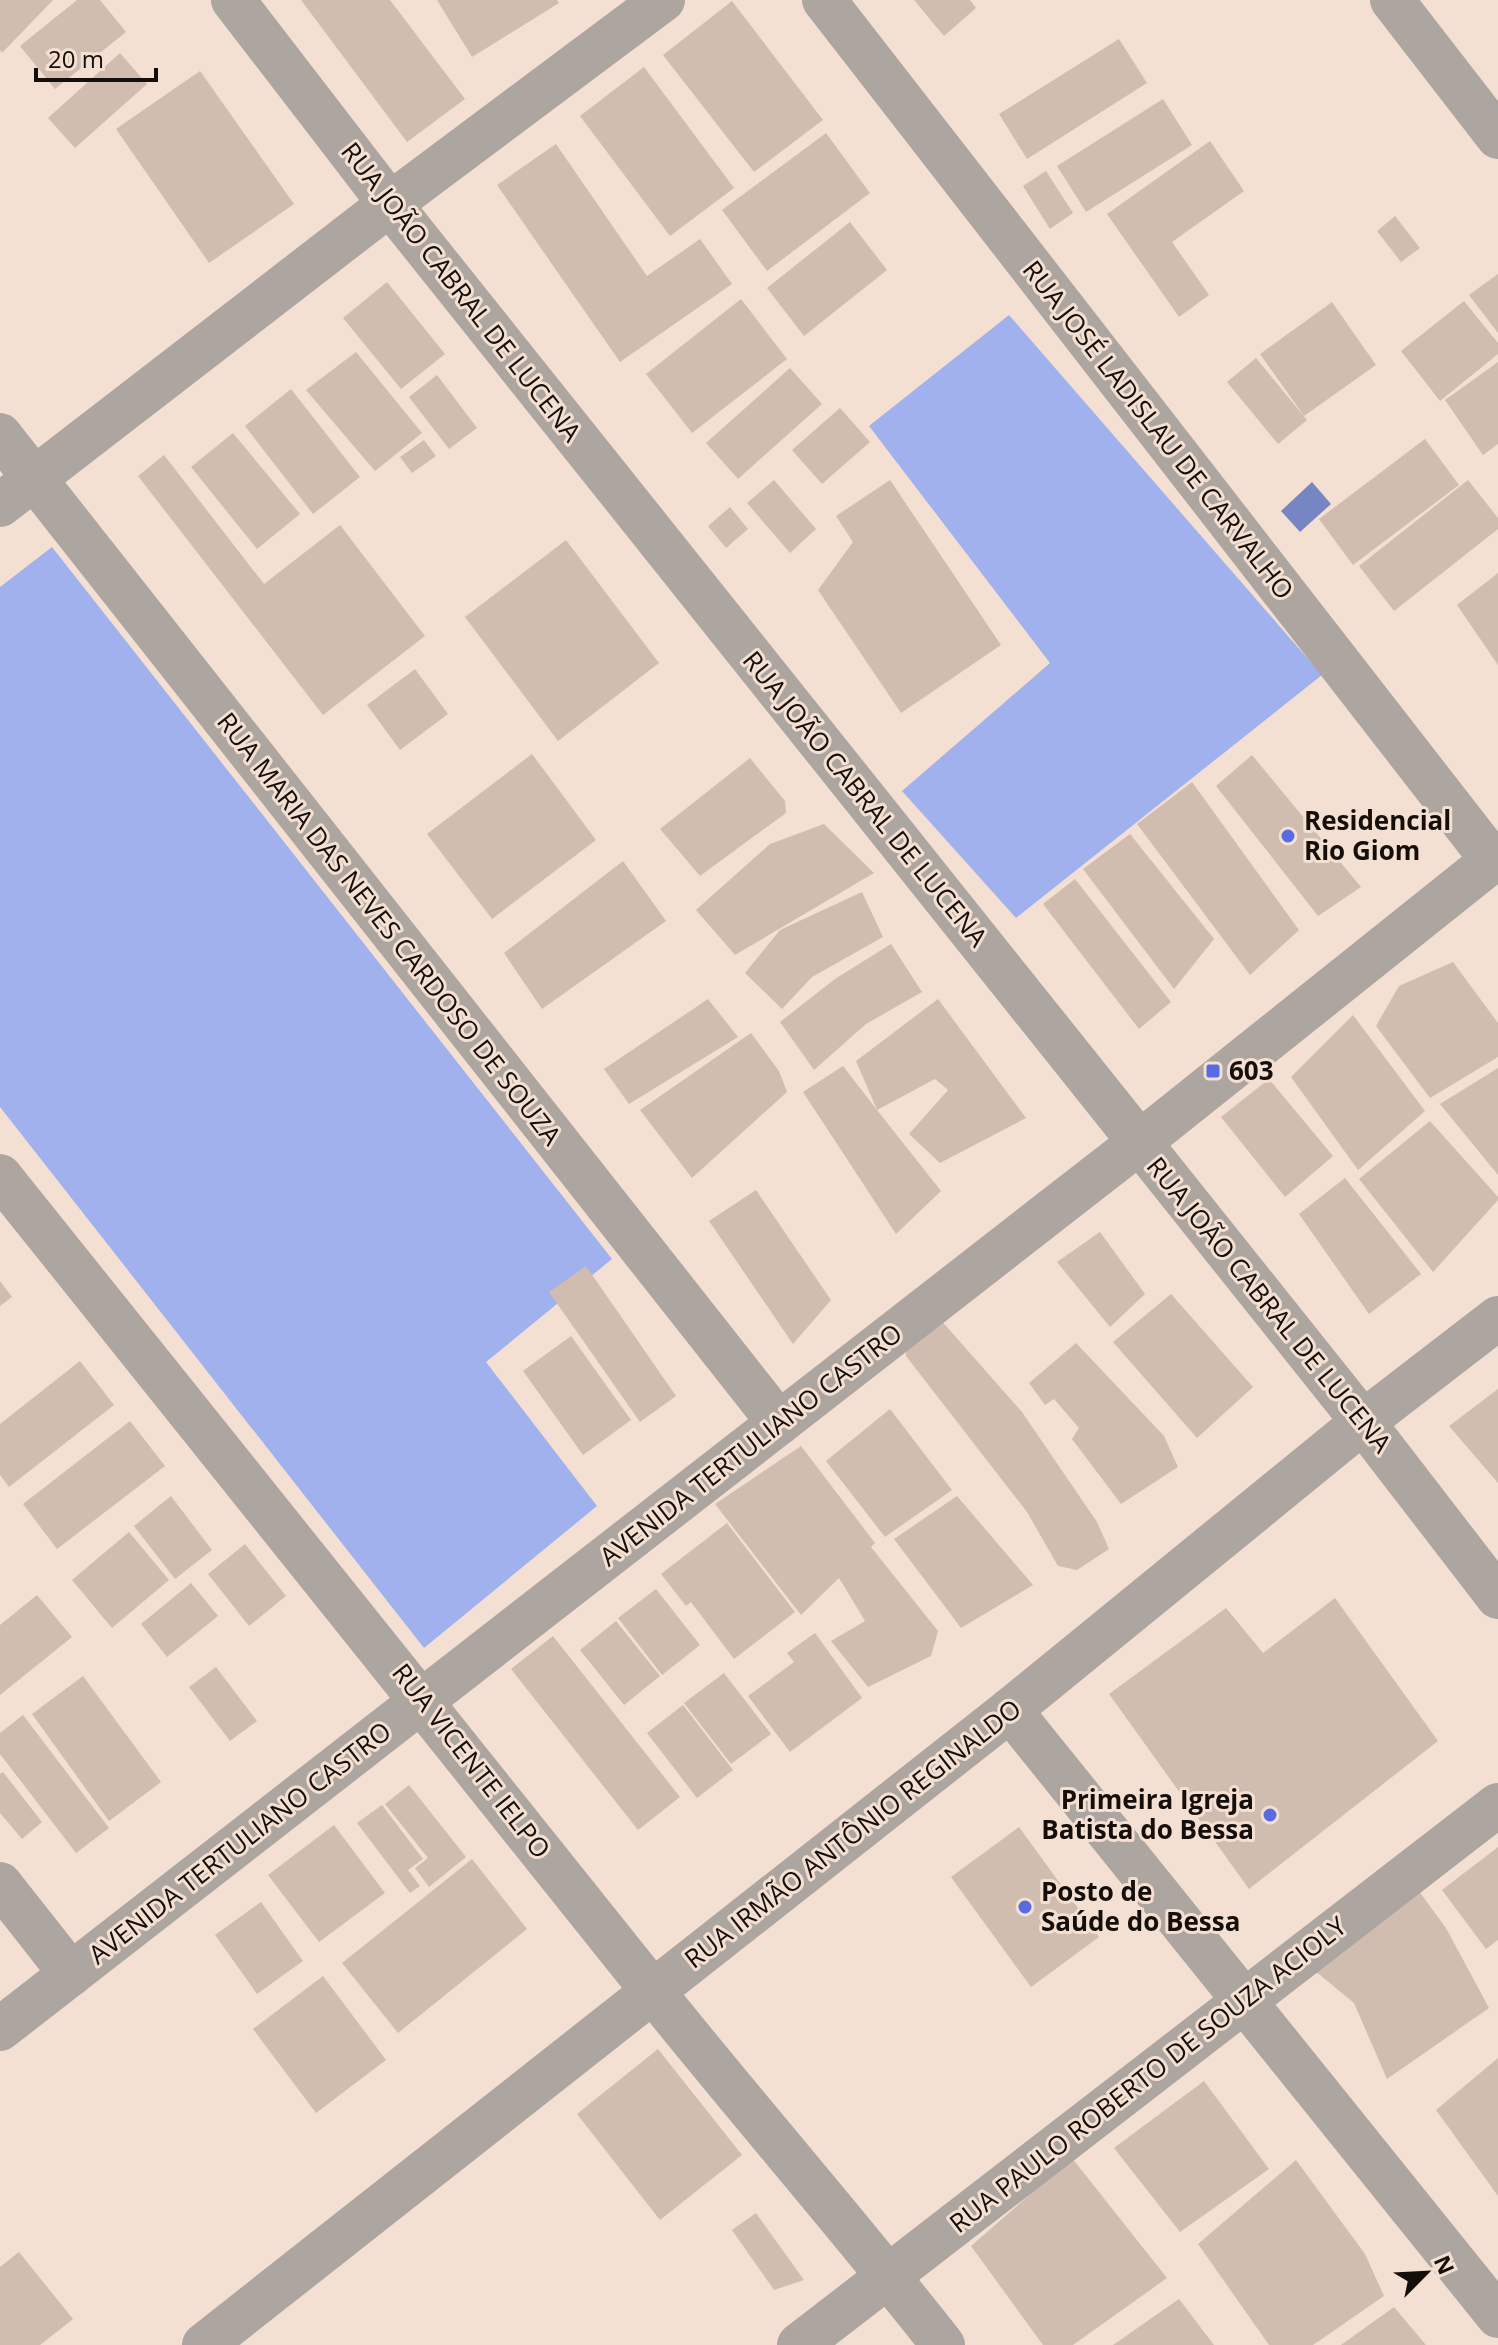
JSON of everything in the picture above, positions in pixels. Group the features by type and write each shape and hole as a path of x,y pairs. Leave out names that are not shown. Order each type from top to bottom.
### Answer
{"street":[{"name":"RUA JOÃO CABRAL DE LUCENA","path":"233,0 390,204 1363,1422 1498,1597"},
{"path":"16,492 390,204 663,0"},
{"name":"RUA JOSÉ LADISLAU DE CARVALHO","path":"824,0 1495,858"},
{"path":"1392,0 1498,137"},
{"name":"RUA MARIA DAS NEVES CARDOSO DE SOUZA","path":"0,435 16,492 779,1423"},
{"name":"AVENIDA TERTULIANO CASTRO","path":"0,2029 1140,1142 1495,858"},
{"name":"RUA VICENTE IELPO","path":"0,1176 653,1992 943,2345"},
{"name":"RUA IRMÃO ANTÔNIO REGINALDO","path":"204,2345 1010,1710 1363,1422 1498,1318"},
{"path":"1010,1710 1498,2316"},
{"name":"RUA PAULO ROBERTO DE SOUZA ACIOLY","path":"799,2345 1498,1805"},
{"path":"0,1884 71,1974"}],"shaded area":[{"path":"1009,315 1322,675 1016,918 902,791 1050,663 869,426"},
{"path":"1312,482 1331,504 1300,532 1281,511"},
{"path":"52,547 612,1259 486,1362 597,1506 424,1648 0,1107 0,587"}],"building":[{"path":"0,0 53,0 2,53 0,50"},
{"path":"77,0 100,0 126,32 55,89 20,46"},
{"path":"301,0 390,0 465,99 407,142"},
{"path":"437,0 557,0 559,3 472,57"},
{"path":"914,0 970,0 976,8 944,36"},
{"path":"732,1 823,120 754,172 663,55"},
{"path":"1119,39 1147,83 1027,159 999,114"},
{"path":"120,53 147,84 75,148 48,118"},
{"path":"644,67 734,188 670,236 580,116"},
{"path":"200,71 294,204 209,263 116,129"},
{"path":"1163,99 1192,145 1086,212 1057,166"},
{"path":"826,133 870,193 767,271 722,210"},
{"path":"1210,141 1244,191 1172,242 1209,295 1179,317 1107,214"},
{"path":"556,144 647,276 700,239 732,284 620,362 497,185"},
{"path":"1046,171 1073,213 1050,229 1023,186"},
{"path":"1395,216 1420,248 1401,262 1377,231"},
{"path":"850,222 887,270 804,336 767,288"},
{"path":"1498,274 1498,333 1469,295"},
{"path":"387,282 445,354 401,389 343,318"},
{"path":"741,299 787,359 692,433 646,374"},
{"path":"1464,301 1498,343 1498,354 1440,401 1401,351"},
{"path":"1332,302 1376,365 1304,416 1260,354"},
{"path":"356,352 422,433 375,471 306,390"},
{"path":"1256,358 1307,420 1278,444 1227,382"},
{"path":"1498,362 1498,444 1483,455 1445,400"},
{"path":"790,368 822,404 738,479 706,443"},
{"path":"437,375 477,428 449,449 409,397"},
{"path":"291,389 360,477 313,514 245,426"},
{"path":"840,408 870,442 822,484 792,450"},
{"path":"233,433 300,514 257,549 191,467"},
{"path":"1425,439 1459,485 1353,565 1319,519"},
{"path":"424,440 436,456 412,473 400,457"},
{"path":"164,455 264,584 340,525 425,636 323,715 138,476"},
{"path":"774,480 816,529 790,553 747,503"},
{"path":"890,480 1001,645 901,713 818,590 853,542 836,516"},
{"path":"1468,480 1498,518 1498,529 1394,611 1359,566"},
{"path":"730,507 748,529 726,548 708,526"},
{"path":"566,540 659,663 558,741 465,617"},
{"path":"1498,573 1498,665 1457,605"},
{"path":"415,669 448,714 400,750 367,705"},
{"path":"532,754 596,840 492,919 427,834"},
{"name":"Residencial Rio Giom","path":"1252,755 1361,887 1318,916 1216,786"},
{"path":"750,758 785,801 786,813 700,876 660,829"},
{"path":"1192,782 1299,930 1250,975 1137,824"},
{"path":"824,824 874,873 735,955 696,910 770,844"},
{"path":"1130,834 1214,939 1174,989 1083,869"},
{"path":"623,861 666,921 542,1009 504,953"},
{"path":"1075,879 1171,1002 1139,1029 1043,904"},
{"path":"862,892 883,937 812,977 782,1009 745,973 780,930"},
{"path":"891,944 922,992 866,1024 814,1070 780,1022 835,979"},
{"path":"1453,962 1498,1023 1498,1057 1430,1098 1376,1026 1399,986"},
{"path":"708,999 738,1037 629,1104 604,1069"},
{"path":"938,999 1026,1118 940,1163 909,1134 948,1090 935,1079 877,1110 856,1061"},
{"path":"1353,1015 1425,1111 1358,1170 1291,1077"},
{"path":"751,1033 779,1071 787,1092 692,1178 640,1110"},
{"path":"843,1066 941,1191 896,1234 803,1092"},
{"path":"1498,1068 1498,1175 1440,1104"},
{"path":"1269,1079 1333,1156 1285,1197 1221,1117"},
{"path":"1430,1121 1498,1197 1433,1272 1359,1179"},
{"path":"1345,1178 1421,1274 1369,1314 1299,1214"},
{"path":"756,1190 831,1300 793,1344 709,1221"},
{"path":"1100,1232 1145,1294 1110,1327 1057,1262"},
{"path":"586,1266 676,1396 640,1422 549,1292"},
{"path":"0,1281 12,1297 0,1306"},
{"path":"1171,1294 1253,1387 1197,1438 1113,1342"},
{"path":"939,1318 1022,1412 1097,1522 1109,1549 1077,1570 1058,1566 1027,1512 906,1356 905,1336"},
{"path":"571,1336 631,1420 583,1455 523,1371"},
{"path":"1076,1343 1164,1436 1178,1467 1121,1504 1072,1439 1079,1428 1054,1399 1045,1405 1029,1383"},
{"path":"80,1361 114,1405 9,1487 0,1475 0,1424"},
{"path":"1498,1389 1498,1483 1449,1426"},
{"path":"890,1409 952,1490 885,1537 826,1461"},
{"path":"130,1421 165,1466 57,1549 23,1504"},
{"path":"801,1446 875,1543 871,1547 938,1631 931,1656 868,1687 831,1641 865,1621 839,1578 801,1615 715,1504"},
{"path":"171,1496 212,1550 175,1579 134,1526"},
{"path":"957,1496 1033,1585 961,1628 894,1539"},
{"path":"727,1523 795,1612 734,1659 691,1602 686,1606 661,1574"},
{"path":"129,1532 169,1580 112,1628 72,1580"},
{"path":"245,1544 286,1596 249,1626 208,1574"},
{"path":"191,1583 218,1616 167,1657 141,1624"},
{"path":"656,1589 700,1645 662,1675 618,1618"},
{"path":"37,1595 72,1637 0,1695 0,1625"},
{"name":"Primeira Igreja Batista do Bessa","path":"1335,1598 1438,1741 1249,1889 1109,1694 1226,1608 1263,1653"},
{"path":"616,1621 660,1676 624,1705 580,1650"},
{"path":"815,1633 862,1698 790,1752 748,1696 794,1662 787,1653"},
{"path":"553,1636 680,1797 638,1830 511,1669"},
{"path":"216,1667 257,1721 230,1741 189,1687"},
{"path":"724,1673 771,1734 731,1764 684,1703"},
{"path":"83,1676 161,1782 109,1821 32,1714"},
{"path":"683,1705 733,1770 697,1798 647,1733"},
{"path":"23,1715 109,1828 76,1853 0,1754 0,1733"},
{"path":"3,1772 42,1822 22,1839 0,1813 0,1774"},
{"path":"409,1785 466,1857 429,1887 415,1868 428,1858 385,1804"},
{"path":"382,1805 423,1859 408,1870 420,1886 410,1893 357,1823"},
{"path":"334,1825 385,1893 319,1942 268,1875"},
{"name":"Posto de Saúde do Bessa","path":"1019,1827 1099,1937 1031,1987 951,1877"},
{"path":"1498,1847 1498,1940 1486,1949 1442,1890"},
{"path":"472,1859 527,1929 398,2033 342,1963"},
{"path":"1418,1890 1446,1928 1489,2008 1387,2079 1354,2003 1309,1966"},
{"path":"261,1902 303,1961 257,1994 215,1935"},
{"path":"323,1976 386,2060 316,2113 253,2029"},
{"path":"658,2049 742,2155 660,2220 577,2114"},
{"path":"1498,2058 1498,2196 1436,2110"},
{"path":"1204,2081 1269,2169 1180,2232 1114,2148"},
{"path":"1072,2158 1167,2278 1073,2345 1043,2345 971,2246"},
{"path":"1296,2160 1365,2254 1384,2296 1313,2345 1269,2345 1198,2244"},
{"path":"756,2213 804,2280 774,2290 732,2230"},
{"path":"19,2252 73,2319 40,2345 0,2345 0,2267"},
{"path":"1179,2299 1214,2345 1113,2345"},
{"path":"1394,2307 1426,2345 1341,2345"}],"place":[{"name":"Residencial Rio Giom","path":"1288,836"},
{"name":"603","path":"1213,1071"},
{"name":"Primeira Igreja Batista do Bessa","path":"1270,1815"},
{"name":"Posto de Saúde do Bessa","path":"1025,1907"}]}
